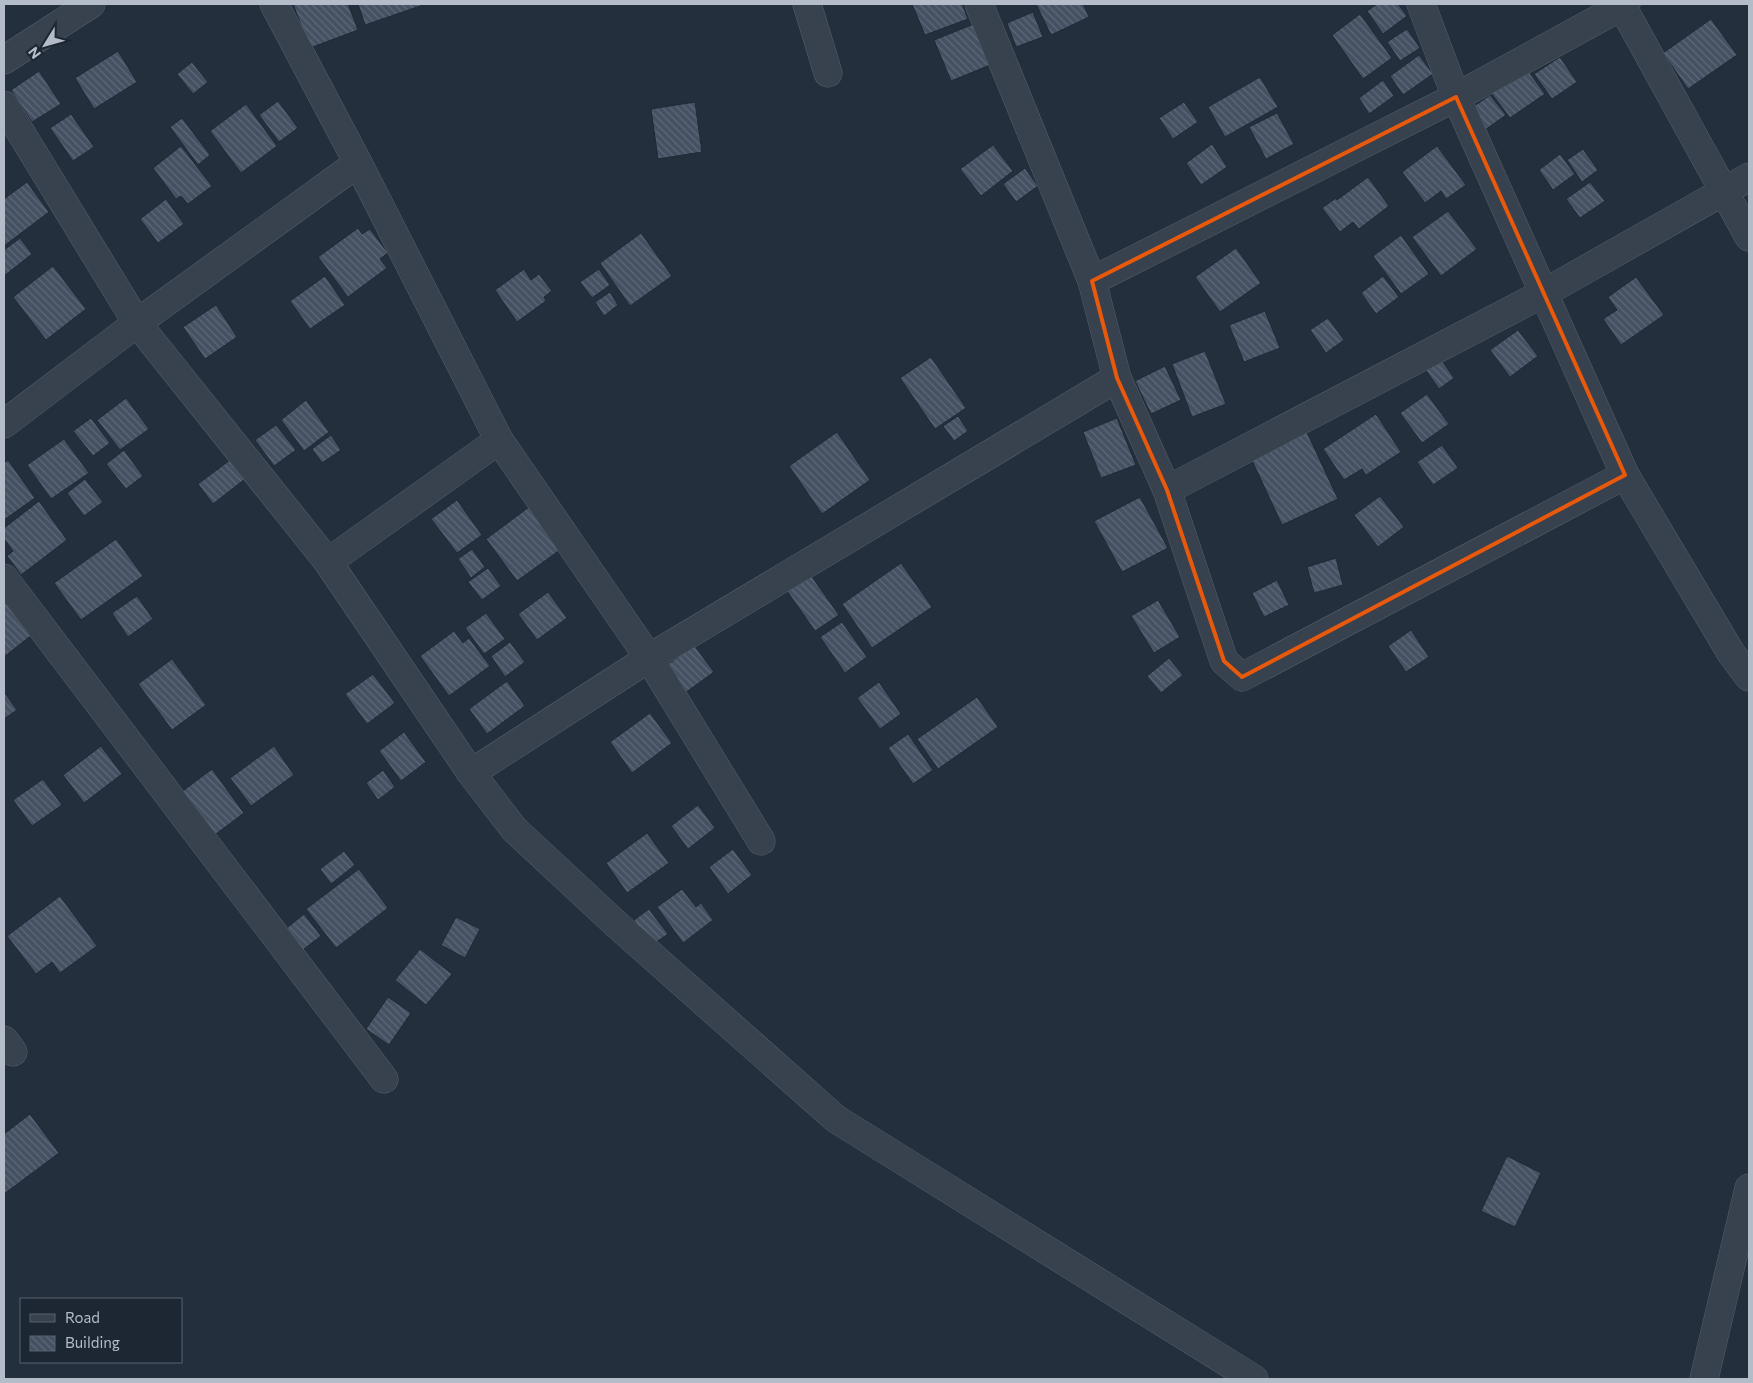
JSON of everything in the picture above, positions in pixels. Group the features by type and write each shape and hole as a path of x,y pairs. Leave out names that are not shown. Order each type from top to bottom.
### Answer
{"street":[{"path":"4,60 91,4"},
{"path":"274,4 358,163 499,440 649,658 761,841"},
{"path":"807,4 828,73"},
{"path":"979,4 1092,281 1117,378 1167,490 1224,662 1242,677 1625,475"},
{"path":"1420,4 1456,97 1625,475 1730,653 1749,677"},
{"path":"1092,281 1456,97 1624,5 1749,237"},
{"path":"4,105 137,323 328,562 471,773 522,836 616,924 836,1119 1254,1379"},
{"path":"4,424 137,323 358,163"},
{"path":"1167,490 1544,293 1749,177"},
{"path":"471,773 649,658 1117,378"},
{"path":"328,562 499,440"},
{"path":"4,578 384,1079"},
{"path":"1704,1379 1749,1188"}],"highlighted area":[{"path":"1456,97 1625,475 1242,677 1224,661 1167,490 1117,378 1092,281"}],"building":[{"path":"293,4 348,4 358,30 310,48"},
{"path":"358,4 423,4 423,5 365,25"},
{"path":"912,4 962,4 968,19 925,35"},
{"path":"1036,4 1083,4 1089,17 1051,35"},
{"path":"1377,4 1398,4 1407,16 1383,34 1367,11"},
{"path":"1033,12 1043,37 1016,47 1007,23"},
{"path":"1360,14 1392,58 1363,79 1332,35"},
{"path":"1711,19 1737,55 1688,89 1663,53"},
{"path":"974,24 990,65 951,81 934,40"},
{"path":"1407,29 1420,48 1400,61 1387,42"},
{"path":"118,51 137,82 94,109 75,78"},
{"path":"1419,55 1433,74 1403,95 1390,76"},
{"path":"1560,57 1577,82 1552,99 1534,74"},
{"path":"192,62 208,82 193,94 177,74"},
{"path":"1524,65 1545,94 1510,118 1489,90"},
{"path":"39,71 61,104 32,122 11,90"},
{"path":"1260,77 1278,107 1225,137 1208,107"},
{"path":"1383,80 1394,96 1369,114 1359,98"},
{"path":"1490,95 1506,115 1485,130 1470,109"},
{"path":"278,101 298,128 279,142 259,115"},
{"path":"695,102 702,152 658,159 651,109"},
{"path":"1184,102 1198,122 1173,139 1159,118"},
{"path":"246,104 277,146 241,173 210,131"},
{"path":"1277,113 1294,144 1266,159 1249,127"},
{"path":"71,114 94,147 73,161 50,128"},
{"path":"182,118 210,155 198,165 170,127"},
{"path":"1212,144 1227,167 1201,185 1186,163"},
{"path":"993,145 1013,171 981,196 960,169"},
{"path":"181,146 212,186 188,204 181,196 176,199 153,168"},
{"path":"1437,146 1466,185 1446,199 1441,191 1425,203 1402,172"},
{"path":"1583,149 1598,170 1582,182 1567,160"},
{"path":"1560,154 1575,174 1553,190 1539,170"},
{"path":"1025,168 1038,186 1016,202 1003,184"},
{"path":"1368,177 1389,206 1359,229 1353,222 1340,232 1322,208 1336,198 1337,200"},
{"path":"27,182 49,212 4,246 4,199"},
{"path":"1590,182 1605,201 1580,218 1566,199"},
{"path":"166,199 184,224 158,243 140,219"},
{"path":"1448,211 1477,249 1441,276 1412,237"},
{"path":"358,228 362,234 370,229 388,253 380,259 387,268 348,297 318,257"},
{"path":"641,233 672,276 630,306 600,263"},
{"path":"1401,235 1429,274 1401,294 1373,256"},
{"path":"20,238 32,254 4,276 4,250"},
{"path":"1236,248 1261,283 1220,312 1195,277"},
{"path":"53,266 86,309 46,340 13,297"},
{"path":"524,269 531,280 539,274 552,291 544,297 546,301 517,322 495,290"},
{"path":"599,269 610,285 592,298 580,282"},
{"path":"325,276 345,305 310,329 290,301"},
{"path":"1383,276 1399,297 1376,314 1361,293"},
{"path":"1636,277 1664,315 1621,345 1603,319 1617,310 1608,297"},
{"path":"610,292 618,305 604,316 595,302"},
{"path":"216,305 237,337 205,359 183,327"},
{"path":"1265,311 1280,348 1244,362 1229,325"},
{"path":"1328,318 1344,340 1326,353 1310,330"},
{"path":"1518,330 1538,356 1510,377 1490,350"},
{"path":"1205,351 1226,404 1192,417 1172,364"},
{"path":"931,357 966,408 935,429 900,378"},
{"path":"1440,358 1454,378 1439,389 1425,369"},
{"path":"1165,366 1181,400 1151,414 1135,381"},
{"path":"1427,394 1449,424 1422,443 1400,413"},
{"path":"126,398 149,429 120,450 97,420"},
{"path":"306,400 329,432 304,451 281,420"},
{"path":"1376,414 1401,452 1366,475 1362,469 1344,480 1323,449"},
{"path":"958,416 968,431 954,441 943,426"},
{"path":"91,418 110,443 93,456 73,431"},
{"path":"1117,418 1136,465 1101,478 1083,432"},
{"path":"276,425 296,450 274,466 255,440"},
{"path":"1305,428 1338,499 1282,525 1249,454"},
{"path":"837,432 870,480 822,514 789,466"},
{"path":"331,435 341,450 322,463 312,449"},
{"path":"64,439 89,473 51,499 27,465"},
{"path":"1442,445 1458,468 1433,485 1417,462"},
{"path":"124,450 143,476 126,489 106,464"},
{"path":"8,460 35,498 4,520 4,463"},
{"path":"230,460 245,479 213,504 198,484"},
{"path":"85,479 103,502 84,516 67,493"},
{"path":"1380,496 1404,527 1378,547 1354,515"},
{"path":"1140,497 1168,548 1122,572 1094,521"},
{"path":"457,500 482,535 457,553 431,519"},
{"path":"39,501 67,540 21,575 7,556 13,551 4,539 4,528"},
{"path":"533,504 564,547 517,581 486,539"},
{"path":"116,539 143,576 81,620 54,583"},
{"path":"472,549 485,567 471,578 458,559"},
{"path":"1336,558 1343,585 1314,593 1307,567"},
{"path":"901,563 932,607 872,648 842,604"},
{"path":"488,568 501,586 482,600 468,582"},
{"path":"810,574 839,615 815,631 787,591"},
{"path":"1277,580 1289,605 1264,617 1252,593"},
{"path":"548,592 567,618 537,640 518,614"},
{"path":"137,596 153,619 128,637 112,613"},
{"path":"1158,600 1180,637 1154,653 1131,616"},
{"path":"8,602 33,634 4,657 4,605"},
{"path":"486,613 505,639 484,654 465,628"},
{"path":"842,622 867,657 845,673 820,637"},
{"path":"1411,630 1429,657 1406,672 1388,646"},
{"path":"454,631 463,643 469,638 490,666 449,696 420,656"},
{"path":"510,642 525,662 505,677 491,656"},
{"path":"694,645 714,672 685,693 666,666"},
{"path":"1169,658 1183,675 1161,693 1147,676"},
{"path":"172,659 206,705 172,730 138,684"},
{"path":"373,674 395,703 367,724 345,694"},
{"path":"507,681 525,706 487,734 469,709"},
{"path":"879,682 901,714 880,729 857,698"},
{"path":"4,692 17,710 4,719"},
{"path":"977,697 998,727 938,769 917,739"},
{"path":"650,713 672,743 632,773 610,742"},
{"path":"404,732 426,762 401,781 379,751"},
{"path":"908,734 933,770 913,784 888,748"},
{"path":"101,746 122,774 84,803 63,775"},
{"path":"274,746 294,775 251,806 230,778"},
{"path":"212,769 244,813 212,837 180,793"},
{"path":"383,770 395,787 378,800 366,783"},
{"path":"43,779 62,805 32,826 13,800"},
{"path":"698,805 715,828 688,849 671,826"},
{"path":"647,833 669,863 627,893 606,863"},
{"path":"733,849 752,875 728,894 709,867"},
{"path":"344,851 355,865 331,884 320,869"},
{"path":"359,869 388,908 336,948 306,909"},
{"path":"682,889 696,907 701,903 713,920 683,943 657,907"},
{"path":"60,896 97,946 60,973 52,962 36,974 7,936"},
{"path":"649,909 668,934 652,945 634,920"},
{"path":"304,914 321,936 300,952 283,931"},
{"path":"456,917 480,929 465,958 441,945"},
{"path":"420,949 452,974 426,1005 395,980"},
{"path":"388,997 411,1013 389,1045 366,1029"},
{"path":"30,1114 59,1153 4,1194 4,1134"},
{"path":"1507,1156 1541,1173 1515,1227 1481,1211"}]}
